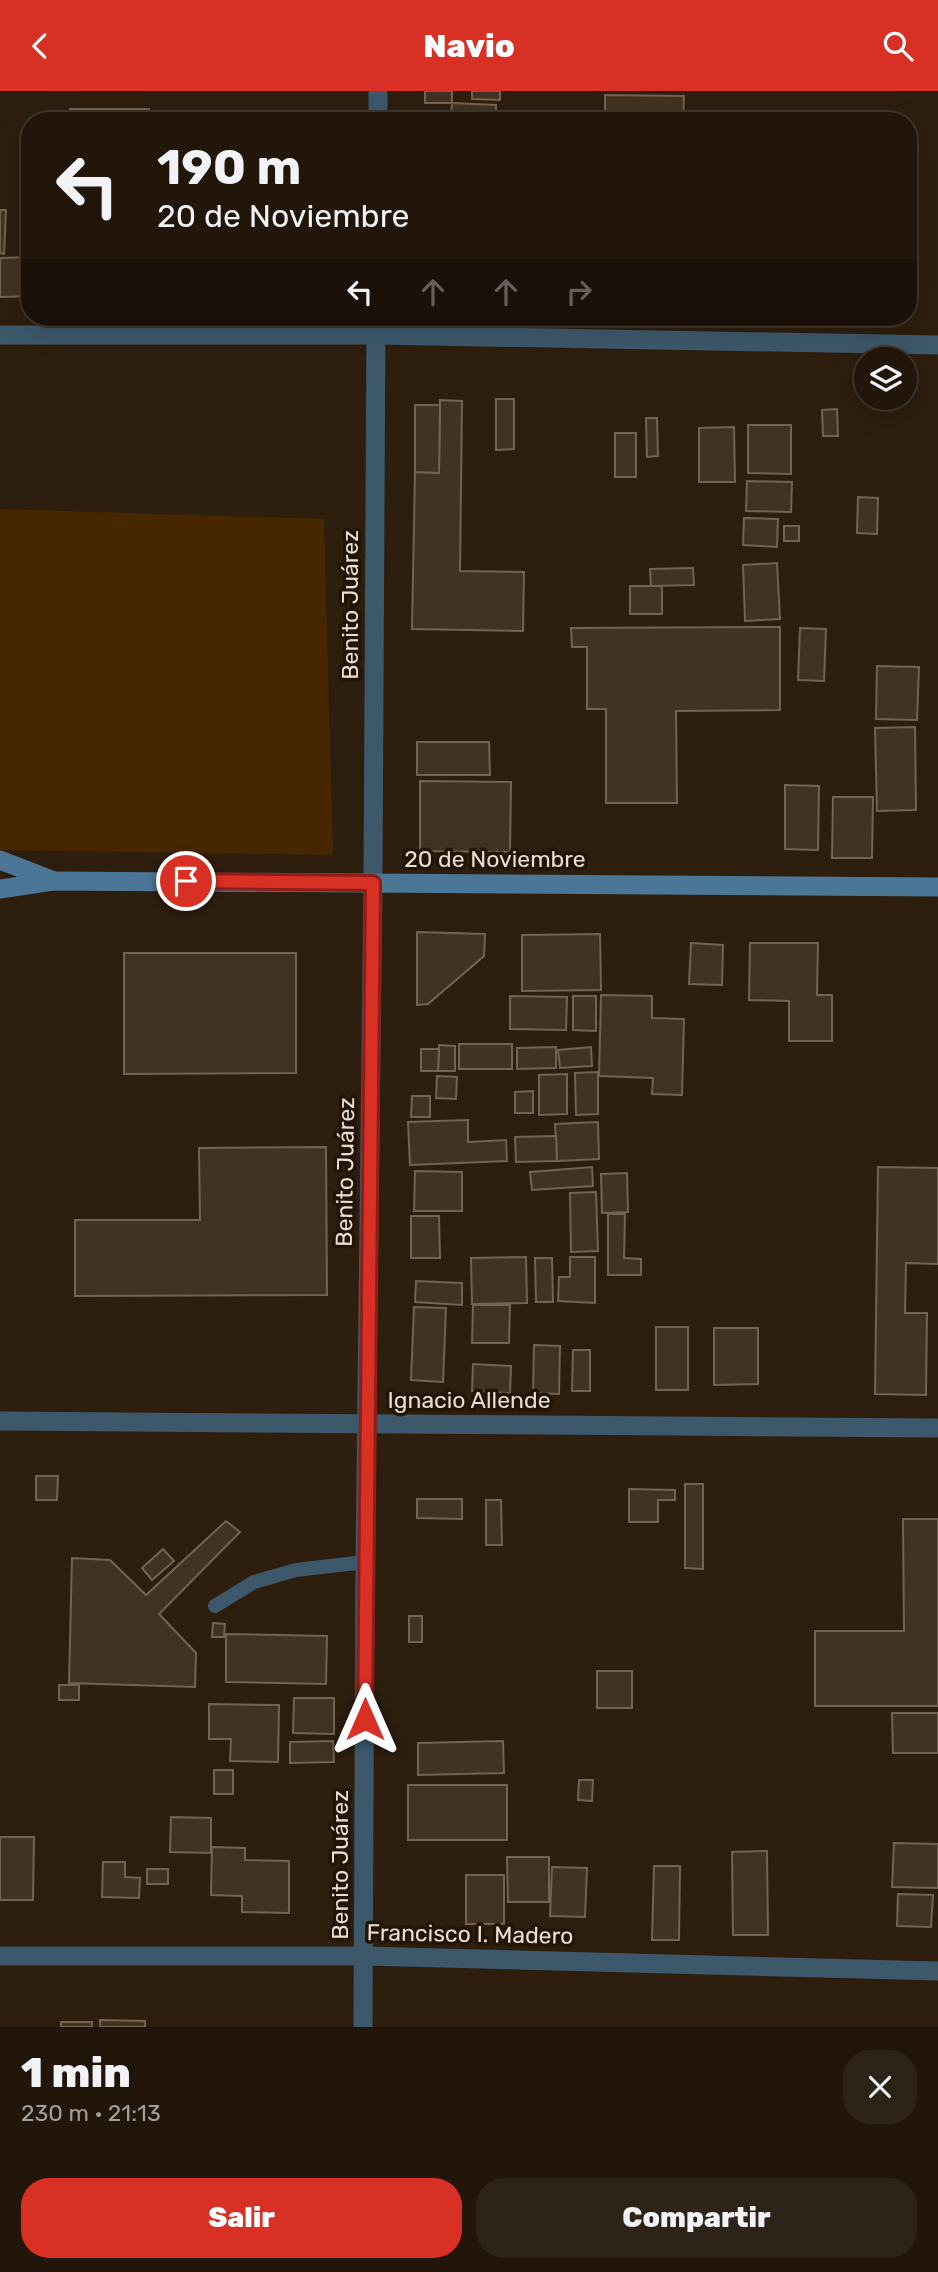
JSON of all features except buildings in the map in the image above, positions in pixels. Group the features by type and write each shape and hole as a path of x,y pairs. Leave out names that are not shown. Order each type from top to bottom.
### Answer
{"main road":[{"name":"20 de Noviembre","path":"0,860 52,881"},
{"name":"20 de Noviembre","path":"0,889 52,881 938,887"}],"street":[{"path":"377,112 378,91"},
{"path":"0,335 376,326 938,345"},
{"name":"Benito Juárez","path":"363,2027 376,326"},
{"name":"Ignacio Allende","path":"0,1421 938,1428"},
{"name":"Francisco I. Madero","path":"0,1956 364,1956 938,1971"}],"lane":[{"path":"215,1606 254,1582 286,1573 365,1562"}],"shaded area":[{"path":"0,509 324,519 333,855 0,850"}],"route":[{"path":"186,881 373,883 365,1719"}]}
